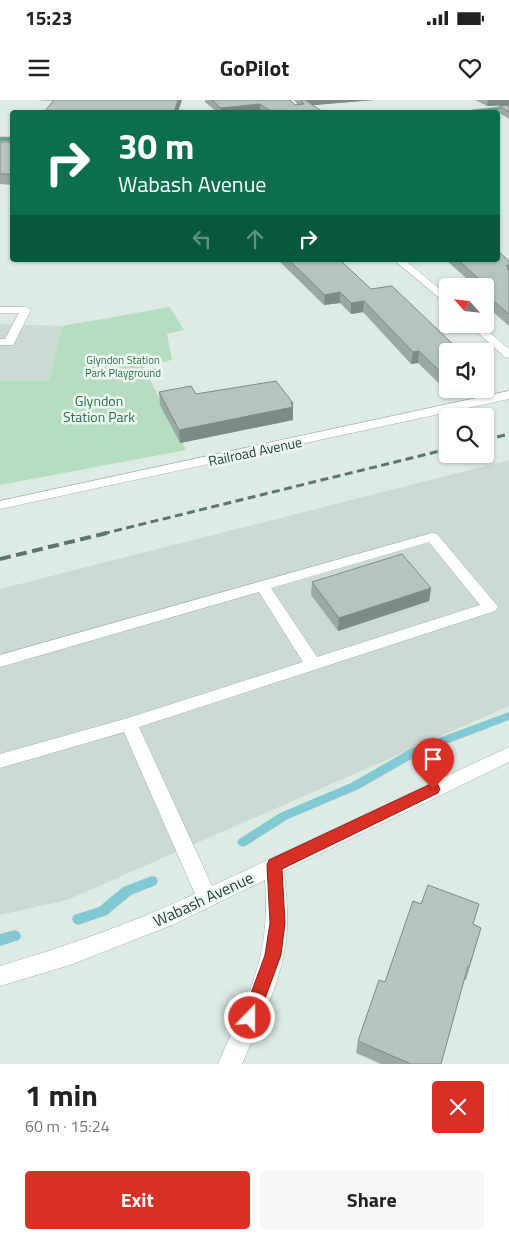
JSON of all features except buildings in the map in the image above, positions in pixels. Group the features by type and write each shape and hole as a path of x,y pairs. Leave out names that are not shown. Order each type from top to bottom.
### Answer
{"main road":[{"path":"490,110 509,108"}],"street":[{"path":"401,262 439,294"},
{"path":"0,310 26,310 9,343 0,342"},
{"path":"483,333 509,355"},
{"name":"Railroad Avenue","path":"0,505 509,395"},
{"path":"0,661 432,537 490,607 129,724 0,761"},
{"path":"263,587 313,664"},
{"path":"129,724 203,889"},
{"name":"Wabash Avenue","path":"0,976 79,952 165,918 203,889 274,865 509,754"},
{"path":"230,1064 257,1002 273,955 278,923 274,865"}],"shaded area":[{"path":"0,324 62,326 49,381 0,381"},
{"path":"509,460 509,706 67,900 0,915 0,589"}],"green space":[{"name":"Glyndon Station Park","path":"170,307 184,330 167,334 172,360 143,366 186,450 0,485 0,381 49,381 62,326"}],"waterway":[{"path":"243,842 284,816 355,786 416,751 509,716"},
{"path":"78,919 103,911 127,891 152,881"},
{"path":"0,940 15,936"}],"railway":[{"path":"494,438 509,434"},
{"path":"102,534 439,451"},
{"path":"0,559 107,533"}],"route":[{"path":"250,1018 273,955 278,923 274,865 433,789"}],"park label":[{"name":"Glyndon Station Park Playground","path":"123,366"}]}
